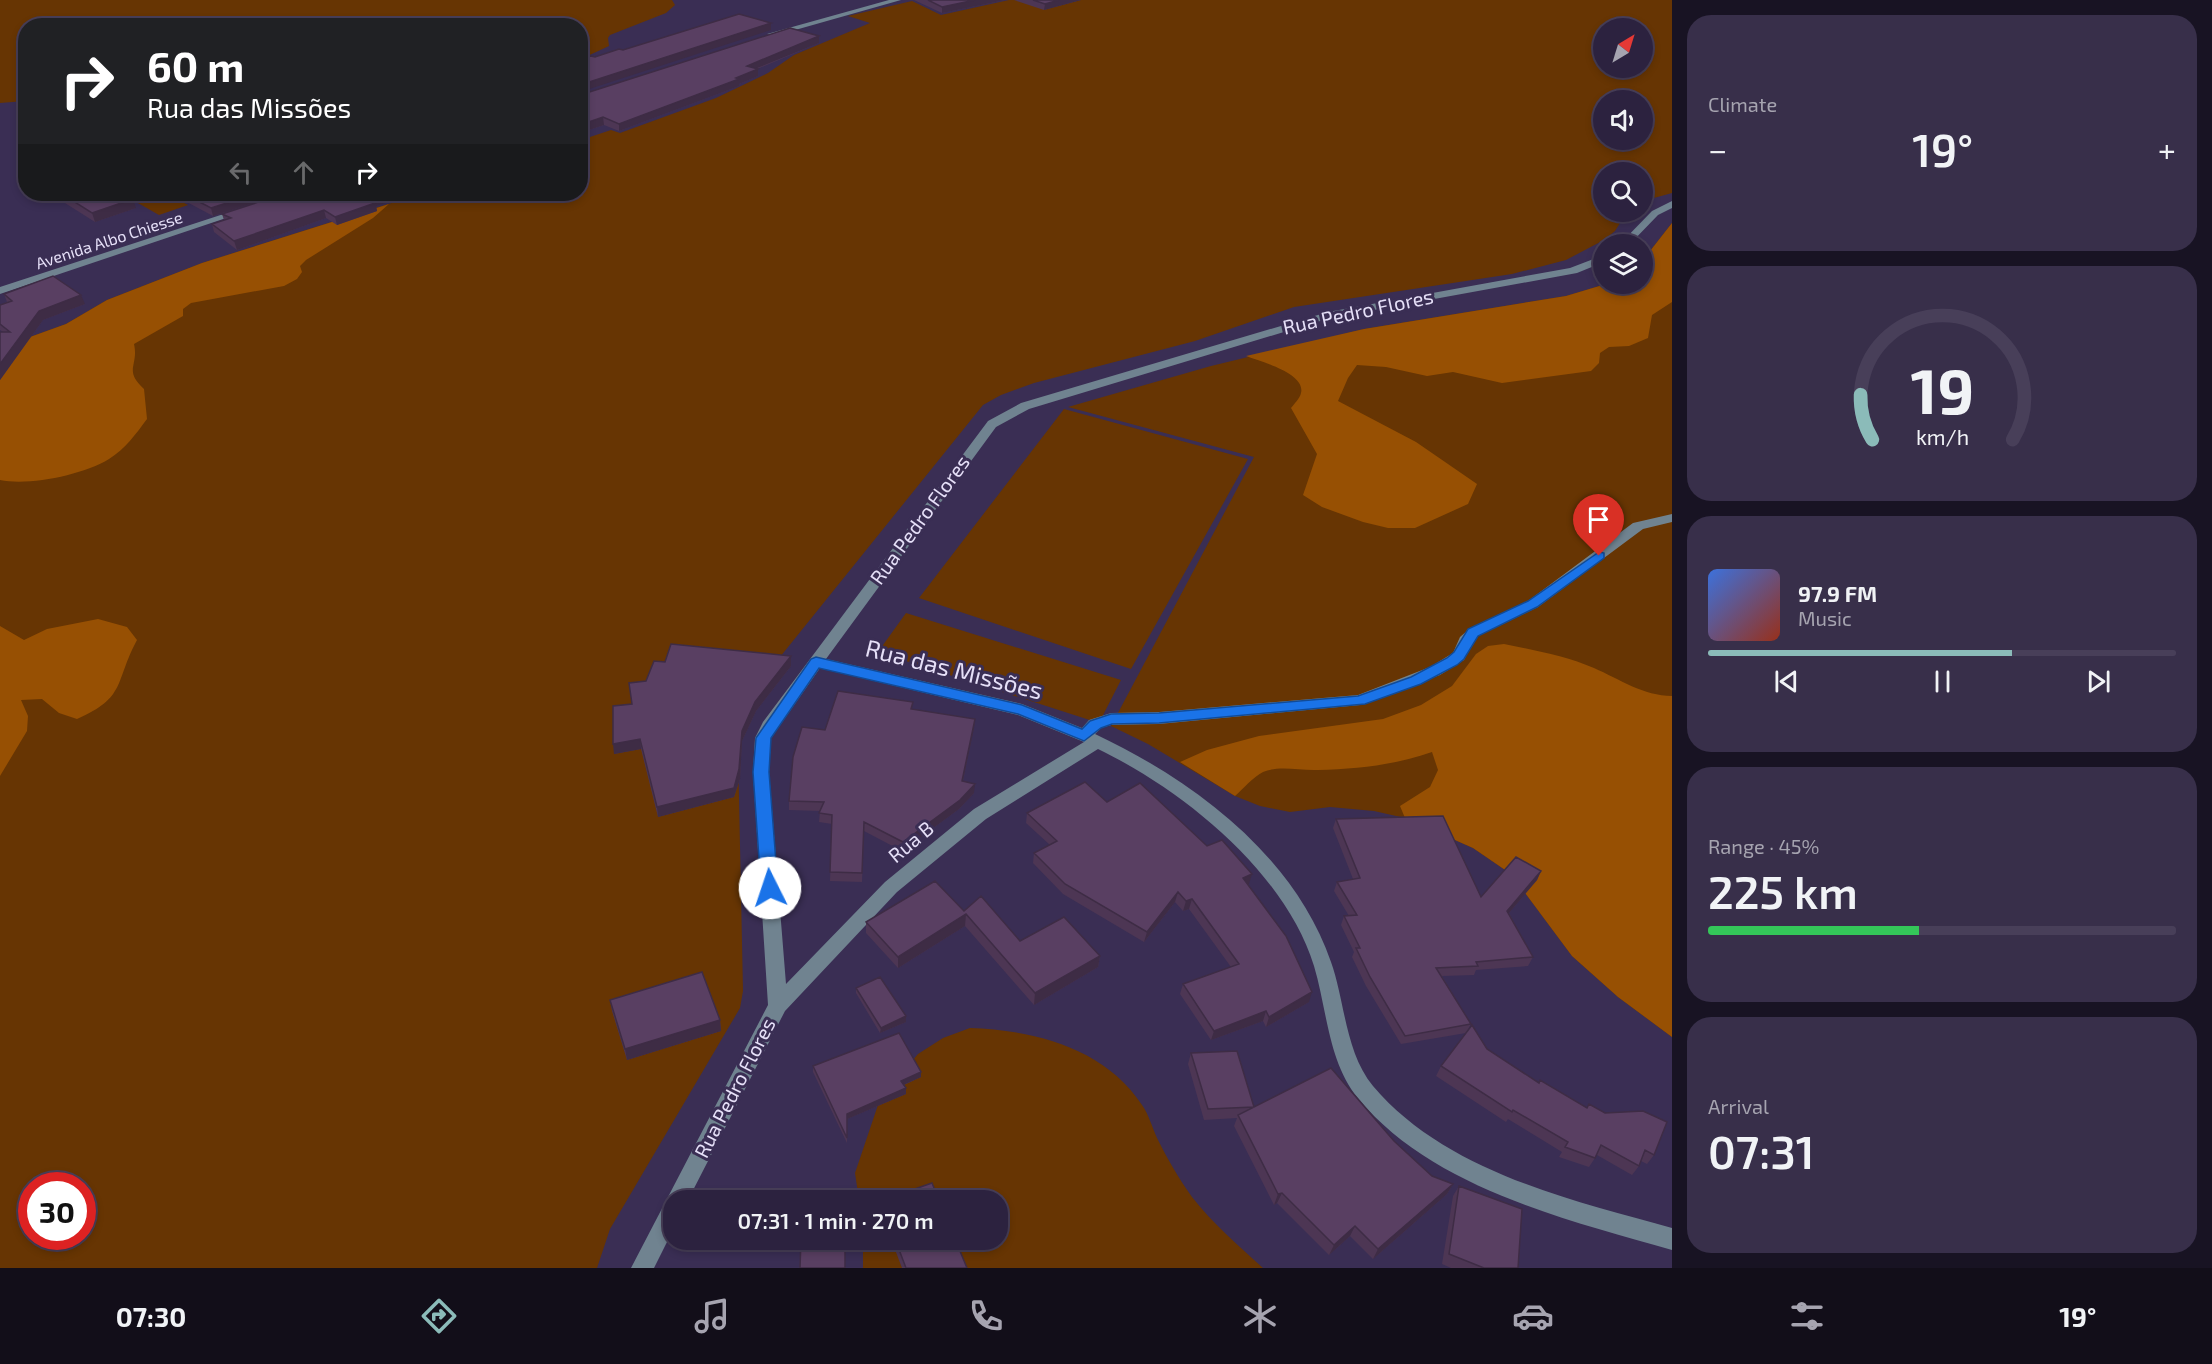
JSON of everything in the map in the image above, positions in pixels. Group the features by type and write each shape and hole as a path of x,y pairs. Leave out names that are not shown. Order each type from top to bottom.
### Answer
{"street":[{"path":"763,37 897,0"},
{"path":"1634,234 1655,213 1672,204"},
{"name":"Avenida Albo Chiesse","path":"0,291 252,208"},
{"name":"Rua Pedro Flores","path":"680,1190 778,1005 761,751 769,726 992,424 1012,412 1328,315 1573,271 1593,263"},
{"name":"Rua B","path":"778,1005 891,887 980,814 1091,739 1095,724 1111,719 1219,713 1371,697 1416,681 1459,656 1473,633 1533,604 1638,526 1672,518"},
{"name":"Rua das Missões","path":"816,662 1022,710 1091,739 1157,777 1211,814 1252,851 1280,883 1301,915 1317,947 1330,984 1340,1033 1361,1086 1409,1132 1452,1162 1505,1188 1535,1200 1672,1239"},
{"name":"Rua Pedro Flores","path":"642,1268 663,1225"}],"shaded area":[{"path":"0,0 672,0 675,5 666,13 610,35 609,46 588,56 588,18 18,18 18,102 0,103"},
{"path":"1009,0 1672,0 1672,193 1653,198 1653,162 1593,162 1593,222 1621,222 1611,234 1593,234 1593,246 1566,260 1512,274 1294,307 1195,341 1034,383 1001,395 983,405 776,662 738,749 743,991 740,1008 610,1229 597,1268 0,1268 0,356 30,337 66,324 107,300 202,263 398,201 588,201 588,138 611,130 620,133 716,98 768,73 794,55 870,23 848,16 912,1 941,15"},
{"path":"134,201 180,201 188,205 159,215"},
{"path":"389,204 373,218 306,260 300,266 302,272 297,279 284,286 191,303 183,309 183,316 134,344 133,372 134,377 144,389 147,419 130,441 115,455 98,465 56,478 26,482 0,480 0,356 30,337 66,324 107,300 202,263"},
{"path":"1672,223 1672,1037 1618,997 1572,956 1511,874 1473,848 1405,818 1374,811 1330,807 1290,812 1260,806 1235,796 1148,744 1111,726 1254,457 1068,407 1211,366 1364,329 1566,296 1593,288 1593,294 1653,294 1653,247"},
{"path":"1672,223 1672,302 1652,315 1648,338 1629,346 1609,347 1600,353 1599,363 1591,371 1502,383 1453,372 1427,376 1386,367 1357,365 1348,378 1338,401 1416,442 1477,484 1468,504 1415,528 1388,528 1363,522 1322,507 1303,495 1317,454 1291,408 1301,393 1301,386 1296,379 1280,369 1246,356 1364,329 1566,296 1593,288 1593,294 1653,294 1653,247"},
{"path":"1064,409 1248,459 1131,669 919,598"},
{"path":"906,613 1121,680 1099,723 878,652"},
{"path":"98,619 127,627 137,640 112,696 93,711 77,719 59,713 42,699 21,700 28,716 27,731 0,776 0,626 24,640 47,629"},
{"path":"1504,644 1572,660 1642,690 1672,696 1672,1037 1618,997 1572,956 1511,874 1473,848 1405,818 1400,806 1430,787 1438,770 1432,752 1390,763 1361,767 1270,770 1256,777 1235,796 1180,762 1207,750 1259,736 1383,719 1421,705 1452,686 1476,654 1488,646"},
{"path":"970,1028 1019,1033 1066,1046 1109,1069 1127,1085 1142,1105 1165,1153 1192,1197 1217,1225 1263,1268 863,1268 863,1250 1008,1250 1008,1190 858,1190 855,1173 880,1099 918,1054 943,1038"}],"building":[{"path":"928,0 975,0 942,7"},
{"path":"1033,0 1059,0 1045,4"},
{"path":"739,14 771,23 588,82 588,57 623,50"},
{"path":"790,28 819,36 747,66 758,69 736,78 739,79 619,124 603,117 588,122 588,92"},
{"path":"73,201 127,201 92,213"},
{"path":"198,201 233,201 211,208"},
{"path":"262,201 372,201 375,203 335,217 324,210 234,241 212,224 231,218 222,214"},
{"path":"53,276 81,295 39,311 0,364 0,332 10,332 0,324 0,305 12,301 4,294"},
{"path":"671,644 791,656 755,702 742,731 739,769 734,788 657,807 640,739 613,744 613,706 632,704 629,683 646,681 654,661 665,662"},
{"path":"838,691 913,702 911,709 975,719 962,781 975,784 960,800 903,842 864,822 862,873 830,872 832,815 819,813 824,802 789,801 793,757 802,727 825,730"},
{"path":"1085,782 1107,802 1140,783 1207,846 1222,840 1252,874 1243,878 1286,936 1312,992 1269,1017 1266,1011 1214,1031 1183,984 1239,964 1192,899 1186,901 1178,892 1147,932 1065,884 1034,853 1057,841 1027,813"},
{"path":"1443,816 1481,897 1516,857 1541,871 1507,911 1533,957 1476,962 1478,966 1436,968 1471,1024 1405,1036 1370,977 1356,948 1360,948 1344,916 1357,915 1337,882 1360,878 1336,819"},
{"path":"935,881 964,911 981,896 1020,941 1064,917 1100,956 1035,993 966,914 898,957 866,922"},
{"path":"702,972 720,1020 625,1049 610,1000"},
{"path":"880,977 906,1016 881,1028 856,988"},
{"path":"1472,1025 1487,1049 1539,1083 1540,1080 1587,1108 1589,1104 1605,1113 1643,1111 1667,1122 1654,1155 1645,1150 1639,1166 1601,1145 1595,1158 1565,1147 1568,1142 1513,1110 1512,1112 1441,1066"},
{"path":"899,1033 921,1072 901,1081 906,1088 847,1114 847,1138 813,1066"},
{"path":"1237,1051 1254,1107 1208,1109 1191,1053"},
{"path":"1331,1068 1394,1141 1432,1176 1453,1184 1378,1249 1355,1226 1334,1245 1282,1193 1278,1194 1238,1115"},
{"path":"932,1183 935,1190 912,1190"},
{"path":"1459,1186 1522,1209 1518,1268 1484,1268 1449,1254"},
{"path":"801,1250 845,1250 845,1268 800,1268"},
{"path":"899,1250 960,1250 967,1268 906,1268"}],"route":[{"path":"770,888 761,772 763,738 769,726 816,662 1022,710 1084,736 1095,724 1111,719 1159,718 1360,700 1416,681 1452,661 1459,656 1466,641 1473,633 1533,604 1599,556"}]}
